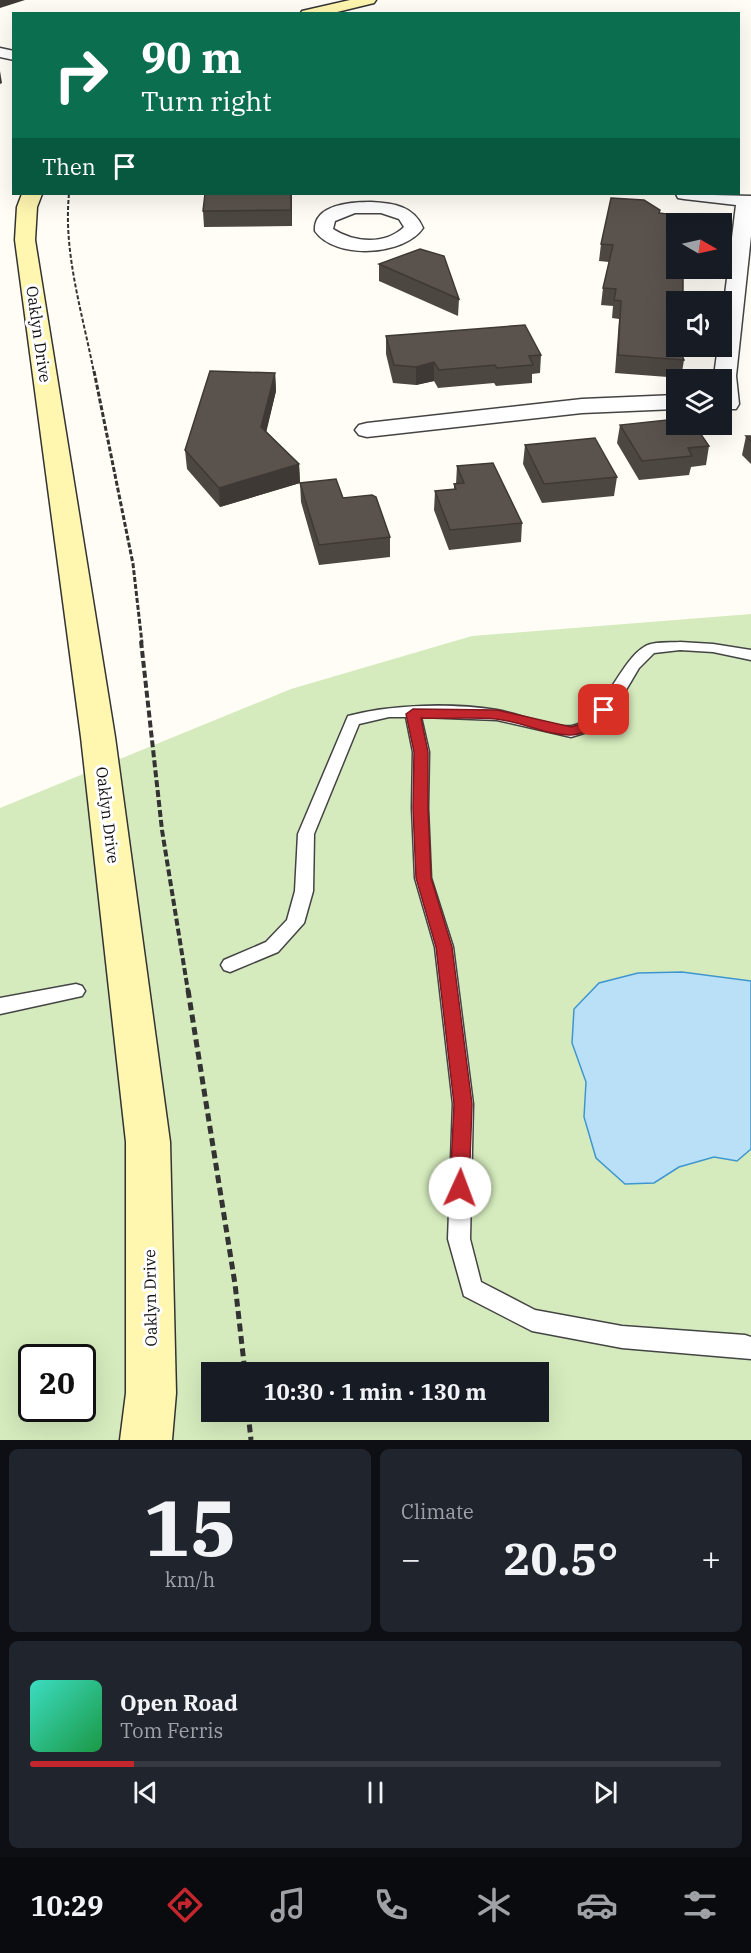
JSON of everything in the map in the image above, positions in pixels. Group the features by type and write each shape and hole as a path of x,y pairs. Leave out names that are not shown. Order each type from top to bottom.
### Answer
{"street":[{"path":"316,12 369,0"},
{"name":"Oaklyn Drive","path":"32,195 27,207 25,240 98,737 148,1142 151,1393 146,1440"},
{"path":"382,208 401,195"},
{"path":"693,195 749,201 726,369"},
{"path":"367,430 582,406 666,402"},
{"path":"732,405 751,406"}],"lane":[{"path":"230,965 272,947 295,923 304,891 306,834 353,720 389,712 497,715 571,732 589,726 621,687 633,665 650,649 680,646 713,648 751,655"},
{"path":"413,714 421,752 420,808 423,878 444,947 463,1104 459,1239 472,1289 532,1320 622,1337 751,1348"},
{"path":"0,1006 76,991"}],"path":[{"path":"69,195 67,213 71,258 133,564 162,830 231,1260 244,1362"},
{"path":"249,1422 250,1440"}],"green space":[{"path":"751,614 751,1440 0,1440 0,808 291,689 472,636"}],"water":[{"path":"682,972 751,981 751,1149 737,1161 714,1157 679,1167 654,1183 625,1184 596,1158 584,1117 586,1082 572,1043 574,1009 599,983 638,973"}],"building":[{"path":"205,195 291,195 291,210 203,211"},
{"path":"611,198 644,200 660,210 659,213 666,214 666,279 683,279 683,291 666,291 666,357 683,357 684,360 618,355 621,301 614,300 616,289 603,288 613,245 601,244"},
{"path":"420,249 444,256 459,299 379,264"},
{"path":"525,325 541,355 529,356 533,365 497,368 495,365 439,370 434,362 416,367 394,365 386,336"},
{"path":"210,371 275,373 261,427 299,464 219,488 185,450"},
{"path":"666,420 666,435 702,435 709,446 688,448 692,456 642,461 620,425"},
{"path":"595,438 617,477 544,484 525,445"},
{"path":"493,463 522,523 450,530 435,491 456,489 454,484 464,483 457,466"},
{"path":"336,479 343,498 372,495 376,497 390,537 319,545 300,483"}],"route":[{"path":"460,1188 463,1104 444,947 423,878 420,808 421,752 413,714 497,715 571,732 589,726 604,710"}]}
